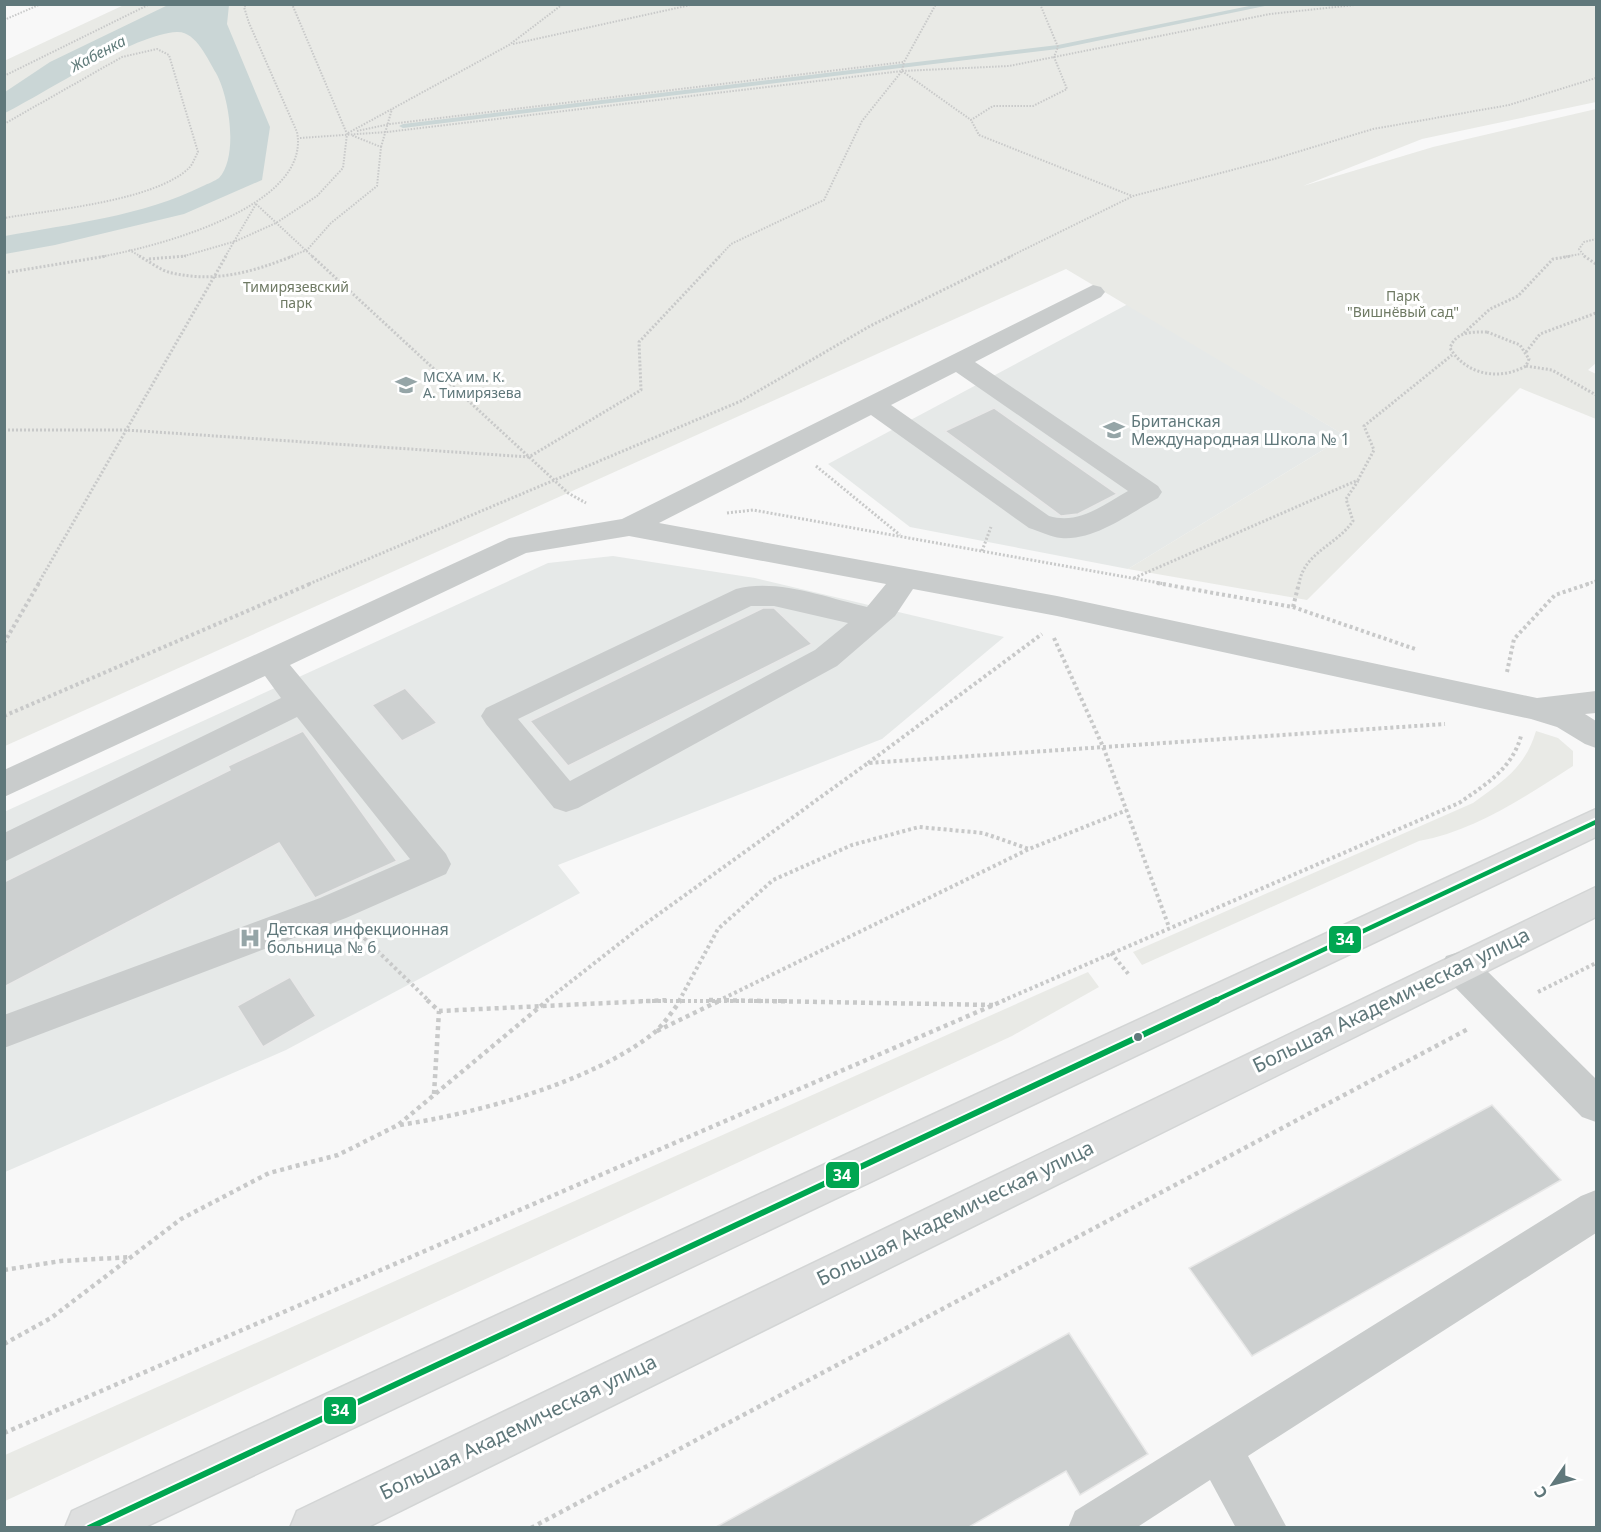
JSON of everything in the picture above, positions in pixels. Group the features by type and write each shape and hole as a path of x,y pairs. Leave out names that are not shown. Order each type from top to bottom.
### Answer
{"main road":[{"path":"89,1527 1591,821"},
{"name":"Большая Академическая улица","path":"314,1527 1596,901"}],"street":[{"path":"4,785 271,663 519,545 629,527 1093,292"},
{"path":"873,404 1039,522 1062,528 1087,525 1148,492 957,361"},
{"path":"629,527 1057,606 1526,713 1568,719 1596,736"},
{"path":"872,618 774,596 746,596 497,716 566,799 826,658 884,609 905,579"},
{"path":"4,1032 333,908 434,864 271,663"},
{"path":"4,849 302,700"},
{"path":"1526,713 1596,702"},
{"path":"1459,967 1596,1105"},
{"path":"1092,1527 1596,1210"},
{"path":"1217,1448 1263,1527"}],"path":[{"path":"4,20 42,4"},
{"path":"4,76 150,4"},
{"path":"4,273 129,250 209,228 256,204 296,165 300,138 249,23 246,6 254,4"},
{"path":"149,259 178,258 236,241 276,224 317,196 343,168 347,134 292,4"},
{"path":"347,134 509,45 563,4"},
{"path":"509,45 695,4"},
{"path":"4,430 126,430 529,457 640,390 639,342 731,244 825,200 862,121 902,71 904,62 936,4"},
{"path":"971,120 983,110 1005,104 1029,107 1066,89 1054,57 1058,47 1040,4"},
{"path":"300,138 387,132 902,71 1009,66 1270,15 1364,4"},
{"path":"4,124 122,57 157,49 169,55 198,152 192,168 165,183 107,201 4,218"},
{"path":"347,134 390,124 904,62"},
{"path":"902,71 971,120 979,135 1133,196"},
{"path":"4,716 552,479 642,446 741,401 870,326 1133,196 1274,159 1373,129 1509,105 1596,78"},
{"path":"129,250 149,259 170,273 215,277 249,273 307,250 331,223 377,186 381,147 390,124 392,109"},
{"path":"347,134 381,147"},
{"path":"256,204 568,493 629,527"},
{"path":"4,643 256,204"},
{"path":"1581,254 1580,245 1596,239"},
{"path":"1596,264 1581,254 1553,259 1518,296 1490,309 1451,342 1452,355 1470,368 1483,373 1510,374 1526,366 1552,370 1596,395"},
{"path":"1526,352 1540,334 1596,313"},
{"path":"1464,333 1487,332 1520,345 1529,359 1526,366"},
{"path":"1293,607 1299,597 1303,567 1315,553 1345,534 1353,521 1346,500 1374,450 1364,426 1452,355"},
{"path":"792,446 903,537"},
{"path":"1133,578 1358,480"},
{"path":"719,514 753,510 1293,607 1426,652"},
{"path":"4,1433 1459,803 1506,768 1520,744 1526,713 1505,679 1515,639 1555,595 1596,581"},
{"path":"4,1344 51,1318 181,1219 269,1173 338,1155 398,1125 540,1006 638,929 1050,628 1104,749 1169,927"},
{"path":"868,763 1104,749 1454,723"},
{"path":"398,1125 450,1117 548,1087 610,1060 656,1031 1029,849 1126,810"},
{"path":"656,1031 681,999 718,929 773,880 852,845 919,827 982,833 1029,849"},
{"path":"333,908 439,1011 681,999 996,1005"},
{"path":"1111,953 1130,976"},
{"path":"531,1527 1503,1010 1596,963"},
{"path":"434,1095 439,1011"},
{"path":"4,1270 61,1261 132,1257"}],"shaded area":[{"name":"Британская Международная Школа № 1","path":"1128,304 1346,436 1128,569 910,527 828,464"},
{"name":"Детская инфекционная больница № 6","path":"613,556 755,578 1004,637 882,739 558,865 580,893 286,1050 5,1172 4,812 548,563"}],"green space":[{"name":"Тимирязевский парк","path":"126,4 1596,5 1596,102 1422,139 1303,186 1433,147 1596,109 1596,363 1588,370 1596,374 1596,419 1520,388 1307,600 1128,569 1346,436 1066,269 5,746 4,61"},
{"path":"1536,731 1558,738 1573,751 1573,766 1499,811 1460,829 1419,841 1142,965 1133,952 1473,803 1512,773 1526,755"},
{"path":"1088,972 1099,987 1012,1036 5,1501 5,1455"}],"water":[{"name":"Жабенка","path":"170,4 229,5 227,24 270,127 262,180 184,214 55,245 5,254 5,236 131,212 180,196 219,178 229,156 230,126 225,96 221,83 205,54 196,41 184,33 159,35 115,53 5,113 5,92 50,62"}],"building":[{"path":"994,408 1117,494 1078,514 1061,516 945,431"},
{"path":"763,608 774,608 812,644 568,766 530,721"},
{"path":"405,688 437,723 402,741 372,705"},
{"path":"303,731 397,861 315,898 279,843 4,987 4,882 230,770 228,766"},
{"path":"290,977 316,1016 263,1047 237,1006"},
{"path":"1492,1105 1561,1180 1252,1356 1189,1268"},
{"path":"1069,1333 1148,1454 1080,1495 1066,1471 969,1527 716,1527"}],"waterway":[{"path":"403,126 1058,47 1271,4"}],"transit line":[{"name":"34","path":"89,1528 1596,822"}],"place":[{"name":"МСХА им. К. А. Тимирязева","path":"406,385"},
{"name":"Британская Международная Школа № 1","path":"1114,430"},
{"name":"Детская инфекционная больница № 6","path":"250,938"}],"park label":[{"name":"Парк \"Вишнёвый сад\"","path":"1403,304"}]}
